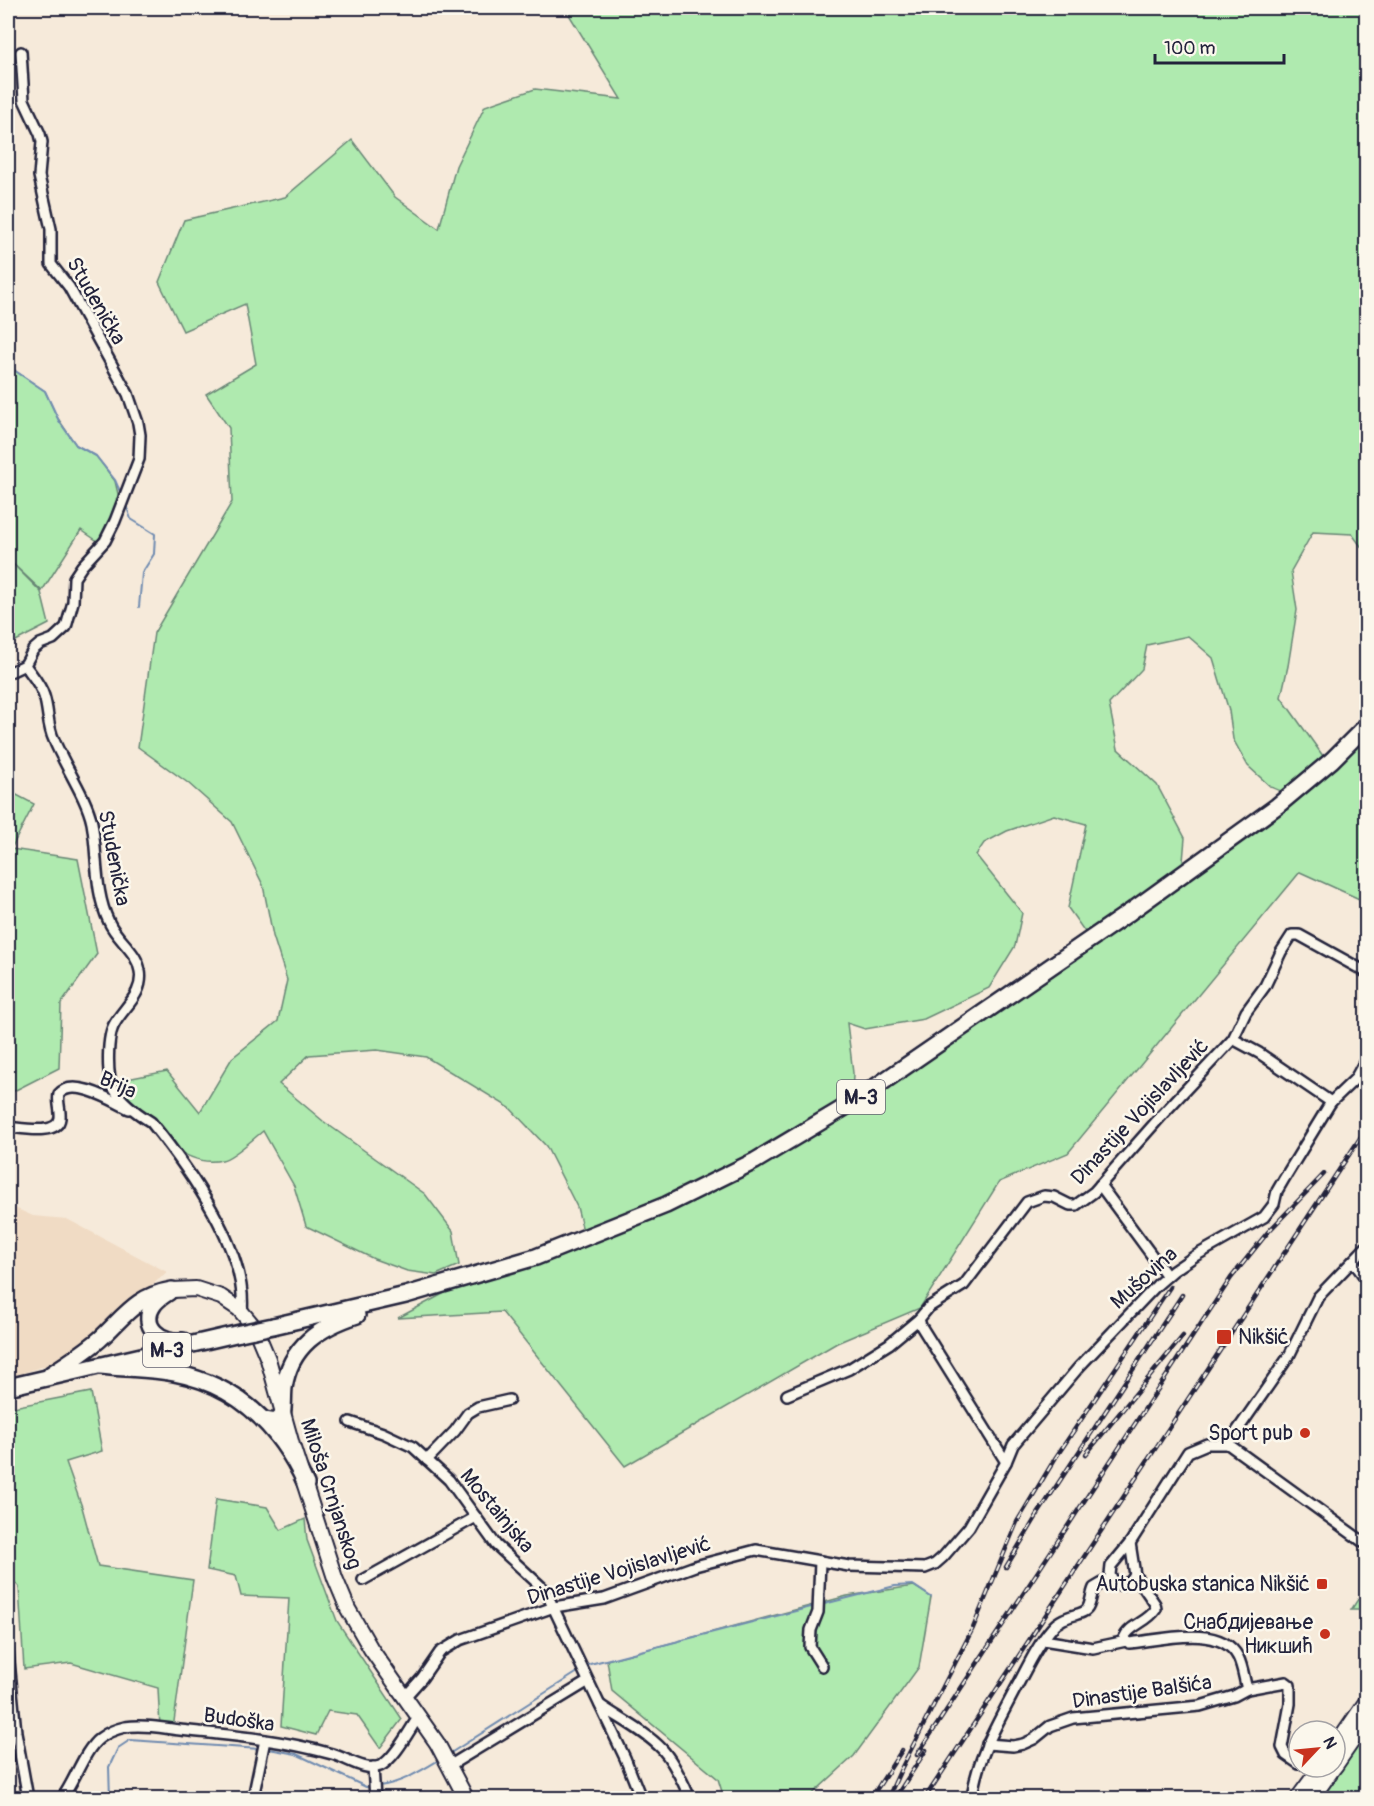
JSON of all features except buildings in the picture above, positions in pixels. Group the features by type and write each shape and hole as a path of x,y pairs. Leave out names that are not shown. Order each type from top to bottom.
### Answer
{"main road":[{"name":"M-3","path":"8,1387 391,1299 510,1265 576,1243 684,1197 779,1148 846,1107 994,1007 1252,824 1309,780 1366,726"},
{"name":"Miloša Crnjanskog","path":"172,1290 189,1289 209,1292 226,1299 242,1312 259,1336 335,1578 348,1610 360,1632 419,1716 448,1763"},
{"path":"172,1290 156,1301 151,1311 150,1323 158,1336 174,1342 237,1334"},
{"path":"42,1379 88,1348 137,1302 152,1294 172,1290"},
{"path":"264,1420 276,1422 283,1413 286,1378 304,1345 325,1327 368,1311 391,1299"},
{"path":"101,1366 163,1371 194,1378 210,1383 236,1397 264,1420 288,1449 306,1484"},
{"path":"1347,1730 1366,1702"},
{"path":"1347,1749 1366,1721"},
{"path":"448,1763 466,1798"},
{"path":"1299,1798 1312,1779"},
{"path":"1312,1798 1315,1779"}],"street":[{"name":"Studenička","path":"21,52 24,100 42,142 39,176 51,228 51,264 69,287 128,394 138,423 139,459 105,541 74,578 73,602 66,627 53,639 40,644 33,650 25,665 45,696 49,729 91,820 99,886 108,921 139,963 141,974 139,989 112,1028 108,1049 112,1087 139,1114 151,1122 192,1178 223,1230 241,1285 242,1312"},
{"path":"8,673 25,665"},
{"path":"1233,1040 1246,1012 1265,986 1281,952 1294,934 1366,972"},
{"name":"Dinastije Vojislavljević","path":"919,1319 929,1307 964,1285 1027,1202 1044,1196 1054,1197 1070,1205 1076,1204 1094,1192 1233,1040 1259,1053 1331,1102"},
{"path":"1331,1102 1355,1079 1366,1059"},
{"name":"Brija","path":"8,1127 45,1130 54,1128 60,1118 59,1094 68,1088 79,1088 107,1098 139,1114"},
{"name":"Mušovina","path":"1006,1462 1013,1444 1079,1367 1167,1276 1195,1256 1264,1217 1274,1204 1277,1191 1331,1102"},
{"path":"1100,1185 1167,1276"},
{"path":"1228,1444 1289,1356 1318,1296 1366,1247"},
{"path":"1353,1261 1366,1279"},
{"path":"787,1395 849,1369 889,1344 919,1319 921,1326 1006,1462"},
{"path":"427,1460 455,1431 468,1413 478,1407 509,1400"},
{"name":"Mostainjska","path":"350,1422 383,1433 412,1448 449,1480 496,1545 545,1590 587,1680"},
{"path":"1135,1575 1130,1582 1120,1585 1111,1578 1111,1566 1130,1543 1188,1452 1207,1444 1228,1444 1366,1544"},
{"name":"Dinastije Vojislavljević","path":"405,1698 440,1652 460,1640 554,1607 604,1599 694,1566 756,1550 849,1566 925,1568 935,1564 969,1527 1006,1462"},
{"path":"363,1580 476,1517"},
{"path":"1126,1641 1124,1638 1126,1633 1151,1618 1156,1610 1155,1604 1135,1575 1130,1543"},
{"path":"820,1561 818,1612 812,1630 810,1647 822,1666"},
{"path":"972,1798 987,1744 1043,1640 1058,1620 1083,1613 1088,1608 1094,1588 1111,1578"},
{"path":"1043,1640 1092,1648 1126,1641 1129,1643 1196,1636 1222,1640 1239,1658 1247,1689"},
{"path":"8,1651 16,1732 28,1798"},
{"path":"448,1763 587,1680 625,1758 641,1798"},
{"name":"Dinastije Balšića","path":"987,1744 1012,1746 1023,1744 1034,1739 1050,1726 1072,1718 1200,1706 1234,1696 1247,1689 1286,1682 1290,1685 1287,1719"},
{"path":"598,1703 662,1749 672,1762 690,1798"},
{"path":"374,1794 373,1772 392,1755 419,1716"},
{"name":"Dinastije Balšića","path":"1287,1720 1282,1748 1287,1756"},
{"name":"Budoška","path":"62,1798 91,1747 98,1739 111,1731 141,1726 265,1740 333,1754 373,1772"},
{"path":"250,1798 254,1793 265,1740"}],"shaded area":[{"path":"8,1205 33,1216 67,1219 167,1272 81,1347 47,1365 8,1378"}],"green space":[{"path":"8,8 11,8 13,57 8,57"},
{"path":"565,8 1366,8 1366,553 1352,534 1313,532 1291,571 1297,610 1281,697 1328,763 1366,725 1366,902 1300,872 1068,1153 999,1182 920,1308 837,1343 625,1466 502,1312 398,1318 480,1274 585,1239 577,1207 546,1146 510,1108 426,1057 377,1050 309,1055 279,1084 323,1121 425,1194 453,1231 459,1265 436,1275 407,1271 374,1259 306,1226 294,1186 263,1131 237,1152 222,1160 205,1161 189,1157 160,1136 112,1082 167,1071 200,1112 232,1058 278,1021 287,980 273,936 263,885 232,822 188,783 138,747 154,633 232,502 229,428 206,394 256,364 245,304 183,331 159,282 184,220 285,197 352,140 395,197 439,229 456,166 485,106 535,89 621,99","holes":["1188,636 1213,658 1229,711 1233,739 1248,766 1271,787 1290,795 1182,873 1185,838 1157,785 1118,749 1109,704 1142,669 1147,645","1054,815 1086,824 1068,908 1090,939 852,1101 853,1073 847,1023 865,1029 924,1019 989,988 1015,946 1022,913 976,855 984,843 1007,831"]},
{"path":"8,366 45,391 57,417 76,445 96,456 115,481 121,507 102,544 81,530 42,591 10,561 41,592 49,624 8,645"},
{"path":"8,742 12,747 9,791 34,804 11,849 78,859 97,954 61,1004 59,1068 8,1094"},
{"path":"91,1392 102,1451 66,1462 82,1507 98,1566 193,1580 173,1729 160,1728 158,1688 71,1663 24,1669 19,1587 8,1575 8,1408"},
{"path":"216,1499 267,1507 281,1530 305,1519 307,1540 337,1621 402,1719 380,1748 357,1715 328,1711 316,1735 281,1726 289,1598 241,1596 236,1576 207,1570"},
{"path":"914,1586 931,1597 919,1667 854,1756 808,1798 724,1798 718,1779 612,1691 607,1660 847,1596"},
{"path":"1366,1587 1366,1610 1351,1610"},
{"path":"1366,1730 1366,1798 1319,1798 1332,1779 1347,1779 1347,1757"}],"waterway":[{"path":"8,366 45,391 59,421 76,445 96,456 115,480 121,494"},
{"path":"126,505 131,519 155,534 154,554 142,573 139,607"},
{"path":"820,1605 895,1586 913,1585 931,1597"},
{"path":"586,1667 590,1664 815,1606"},
{"path":"449,1754 581,1670"},
{"path":"110,1798 109,1767 118,1748 130,1740 260,1749"},
{"path":"269,1749 296,1754 366,1787 373,1786"},
{"path":"378,1786 402,1780 439,1760"}],"railway":[{"path":"925,1798 1366,1129"},
{"path":"917,1755 1231,1278 1268,1232 1324,1174"},
{"path":"888,1798 973,1628 1017,1522 1056,1457 1170,1287"},
{"path":"1006,1567 1038,1514 1182,1295"},
{"path":"1086,1454 1183,1336"},
{"path":"871,1798 902,1750"},
{"path":"895,1798 926,1750"}],"place":[{"name":"Nikšić","path":"1224,1337"},
{"name":"Sport pub","path":"1305,1433"},
{"name":"Autobuska stanica Nikšić","path":"1322,1584"},
{"name":"Снабдијевање Никшић","path":"1325,1634"}]}
